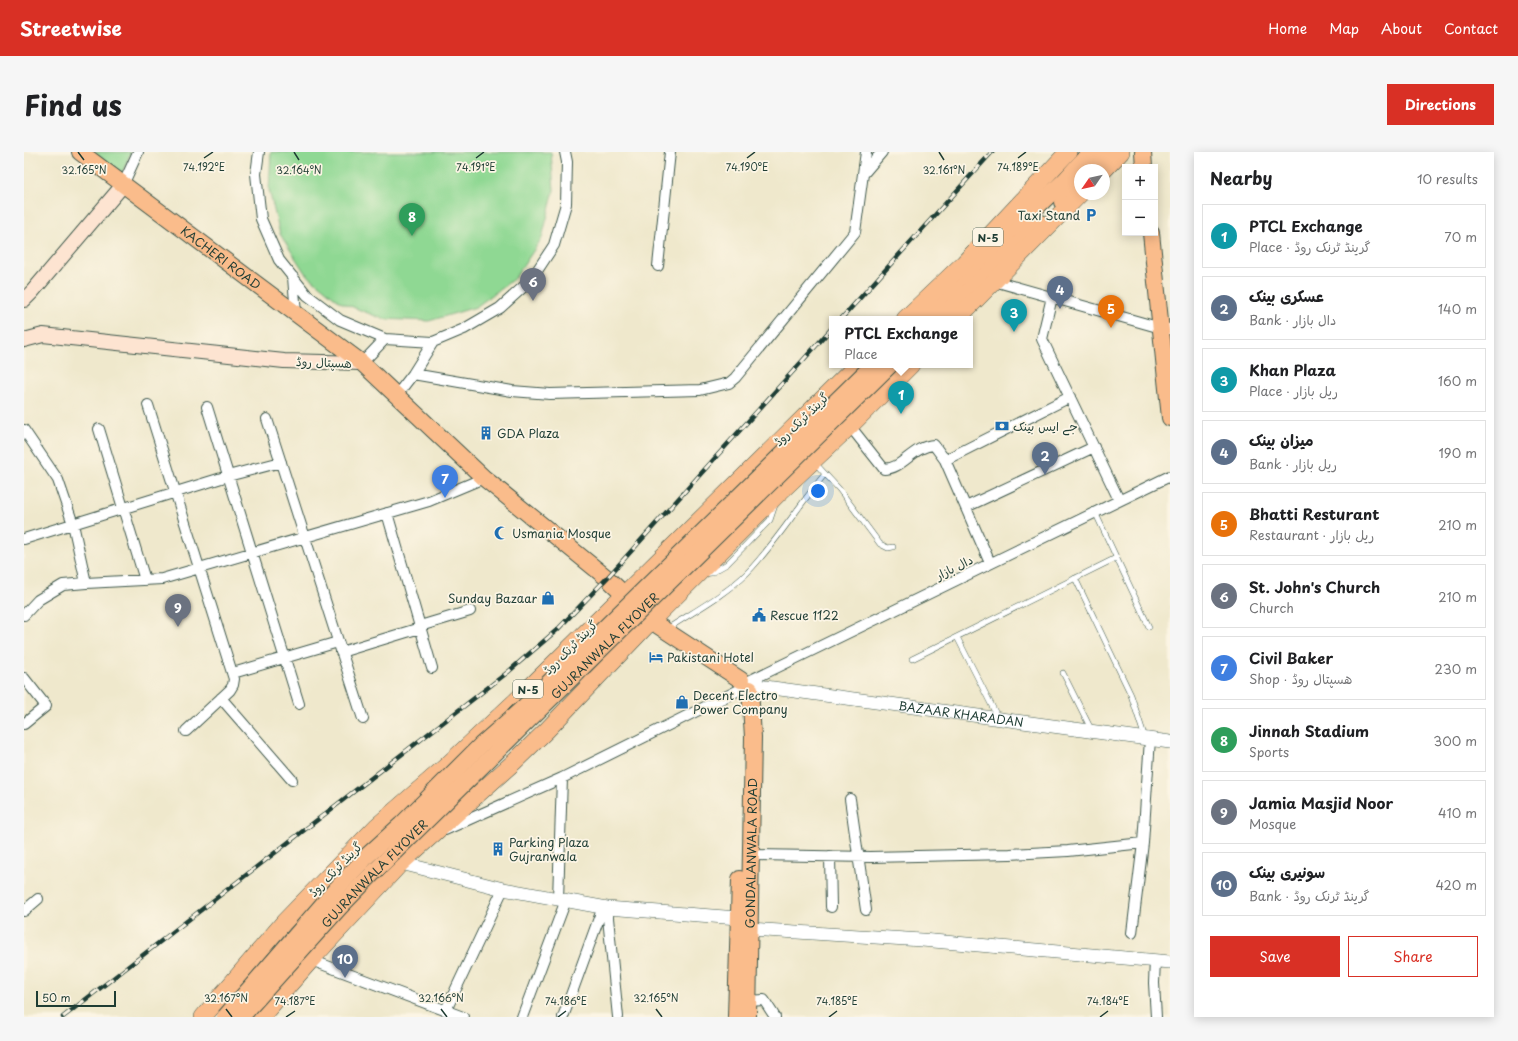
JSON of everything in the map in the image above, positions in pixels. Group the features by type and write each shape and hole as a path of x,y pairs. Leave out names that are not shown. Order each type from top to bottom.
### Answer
{"highway":[{"name":"N-5","path":"908,316 964,263 1068,152"},
{"path":"1110,164 1121,152"},
{"path":"960,316 1074,200"},
{"name":"گرینڈ ٹرنک روڈ","path":"203,1017 284,922 377,826 444,768 519,698 854,368"},
{"path":"261,1017 311,960 401,863 514,762 659,625 699,574 779,493 819,468 850,426 908,368"},
{"path":"750,470 779,493"},
{"path":"519,698 547,730"}],"main road":[{"name":"KACHERI ROAD","path":"80,152 362,364"},
{"path":"923,316 1065,180 1090,152"},
{"path":"1097,164 1108,152"},
{"path":"1143,152 1144,164"},
{"path":"24,300 123,185"},
{"path":"942,316 1074,189"},
{"path":"1151,236 1166,329 1170,418"},
{"name":"ھسپتال روڈ","path":"24,340 43,335 284,361 362,364 484,478 597,570 624,594"},
{"name":"GUJRANWALA FLYOVER","path":"225,1017 337,888 368,855 401,825 481,745 530,702 871,368"},
{"name":"GUJRANWALA FLYOVER","path":"241,1017 340,906 887,368"},
{"path":"659,625 745,686"},
{"name":"GONDALANWALA ROAD","path":"745,686 753,737 748,1017"},
{"name":"GONDALANWALA ROAD","path":"736,1017 745,686"}],"street":[{"path":"123,185 138,152"},
{"path":"259,152 256,174 261,219 279,260 307,295 340,320 384,339 433,342 464,330 500,308 532,280 554,245 566,204 567,162 565,152"},
{"path":"658,266 670,152"},
{"path":"413,374 512,391 550,394 700,390 729,383 735,378 855,232 866,152"},
{"path":"864,173 882,152"},
{"path":"293,277 296,314"},
{"path":"994,281 1166,329"},
{"path":"1052,297 1042,339 1119,500"},
{"path":"362,364 384,339"},
{"path":"396,396 413,374 433,342"},
{"path":"945,460 1070,397"},
{"path":"148,406 234,679 233,685 186,731"},
{"path":"207,407 299,704"},
{"path":"267,419 362,719"},
{"path":"850,426 884,468 890,469 919,449 934,445 945,460 990,563"},
{"path":"99,429 144,580"},
{"path":"24,430 58,480 72,524 86,583"},
{"path":"966,508 1094,447"},
{"path":"24,539 228,476 281,462"},
{"name":"دال بازار","path":"431,836 562,778 990,563 1170,476"},
{"path":"24,615 38,600 63,585 162,579 429,501 484,478"},
{"path":"387,513 432,668"},
{"path":"233,673 285,658 340,647 420,627 470,611"},
{"path":"24,678 46,706 24,724"},
{"name":"BAZAAR KHARADAN","path":"745,686 1170,742"},
{"path":"221,698 292,780"},
{"path":"1132,933 1143,843 1148,739"},
{"path":"522,1017 562,899 562,778"},
{"path":"850,799 866,910"},
{"path":"750,855 858,857 1010,854 1068,851 1143,843"},
{"path":"830,856 831,907"},
{"path":"401,863 503,889 605,907 738,918 750,929 922,940 1170,962"},
{"path":"446,1010 503,889"},
{"path":"24,911 38,900"},
{"path":"563,1017 605,907"},
{"path":"605,907 618,1017"},
{"path":"311,960 464,1017"},
{"path":"1156,960 1154,982 1156,1017"},
{"path":"749,1001 764,1000 775,1017"}],"lane":[{"path":"659,625 711,602 747,573 785,529 813,488 819,468 839,489 880,544 888,548 893,547"},
{"path":"1095,512 1149,627"},
{"path":"912,659 1116,558"},
{"path":"1075,578 1131,695 1148,739"},
{"path":"957,637 999,719"},
{"path":"1063,673 1092,731"}],"green space":[{"path":"94,152 131,152 122,173"},
{"path":"271,152 551,152 554,190 542,238 515,278 476,307 429,321 383,319 340,302 305,273 280,234 269,190"}],"railway":[{"path":"844,316 992,152"},
{"path":"63,1017 508,672 558,629 607,578 829,331"}],"place":[{"name":"Taxi Stand","path":"1091,215"},
{"name":"Jinnah Stadium","path":"412,236"},
{"name":"St. John's Church","path":"533,301"},
{"name":"میزان بینک","path":"1060,309"},
{"name":"Bhatti Resturant","path":"1111,328"},
{"name":"Khan Plaza","path":"1014,332"},
{"name":"PTCL Exchange","path":"901,414"},
{"name":"جے ایس بینک","path":"1002,426"},
{"name":"GDA Plaza","path":"486,433"},
{"name":"عسکری بینک","path":"1045,475"},
{"name":"Civil Baker","path":"445,498"},
{"name":"Usmania Mosque","path":"501,533"},
{"name":"Sunday Bazaar","path":"548,598"},
{"name":"Rescue 1122","path":"759,615"},
{"name":"Jamia Masjid Noor","path":"178,627"},
{"name":"Pakistani Hotel","path":"656,657"},
{"name":"Decent Electro Power Company","path":"682,702"},
{"name":"Parking Plaza Gujranwala","path":"498,849"},
{"name":"سونیری بینک","path":"345,978"}]}
